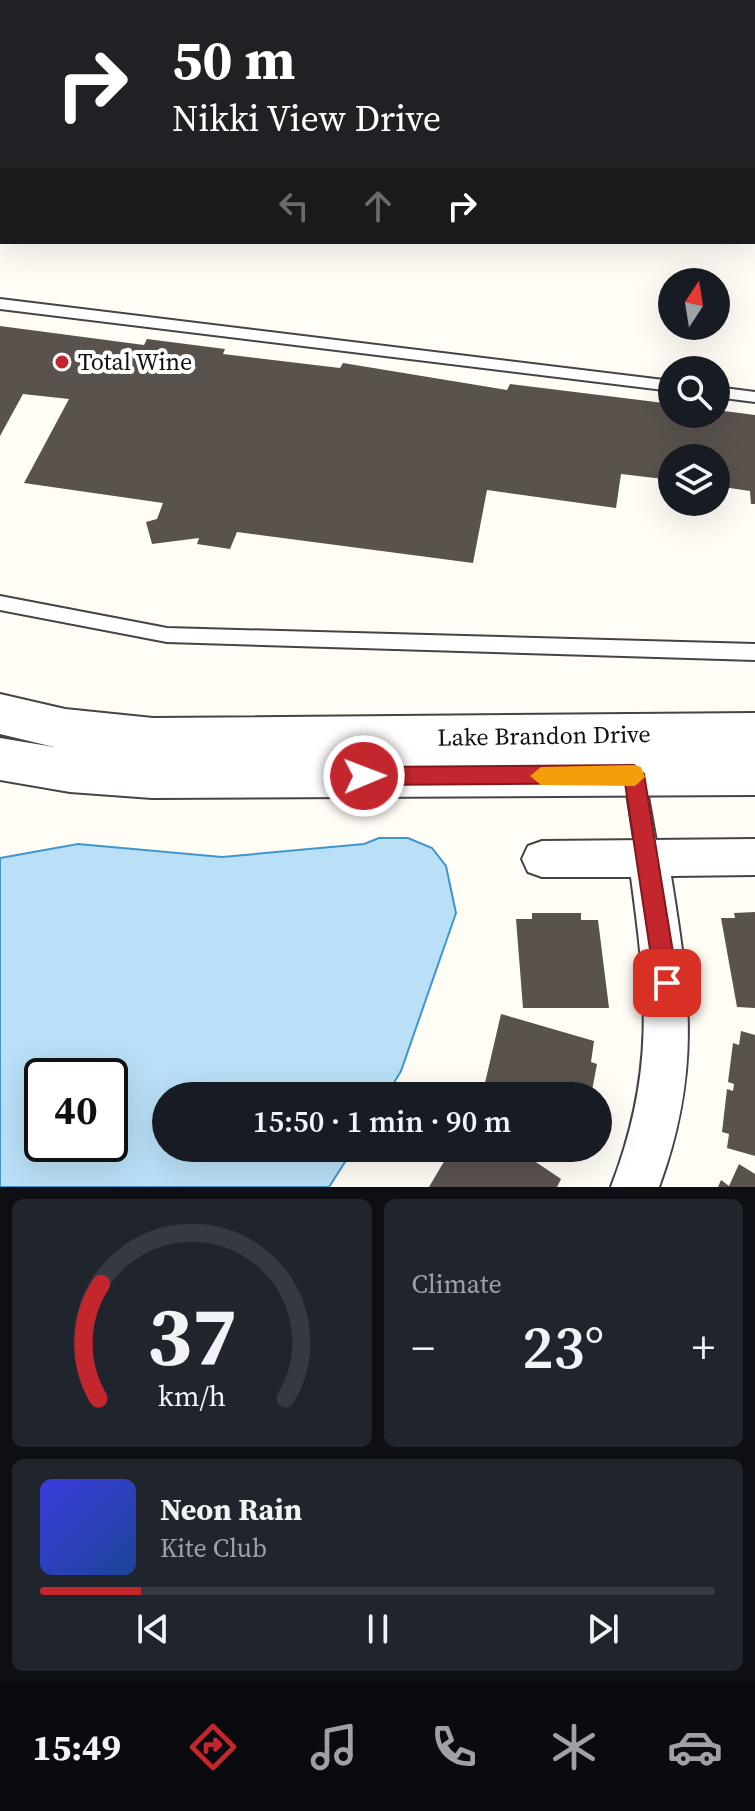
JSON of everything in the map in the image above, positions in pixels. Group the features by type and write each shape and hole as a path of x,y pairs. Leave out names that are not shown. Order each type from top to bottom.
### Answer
{"street":[{"name":"Lake Brandon Drive","path":"0,714 65,729 153,739 755,734"},
{"path":"553,776 596,759 722,757 755,744"},
{"name":"Lake Brandon Drive","path":"0,759 70,771 152,776 755,773"},
{"path":"542,859 755,857"},
{"path":"635,1187 663,1101 671,1047 667,983 648,858"}],"lane":[{"path":"0,304 658,384"},
{"path":"730,394 755,397"},
{"path":"0,603 167,635 755,652"},
{"path":"634,774 648,858"}],"water":[{"path":"379,838 408,838 432,848 446,866 456,913 401,1071 394,1082 152,1082 152,1162 345,1162 329,1187 0,1187 0,858 78,844 222,857 364,844"}],"building":[{"path":"0,326 144,345 147,339 225,349 223,354 340,368 343,363 507,390 510,384 658,402 658,428 730,428 730,412 755,415 755,504 751,504 750,491 730,488 730,444 658,444 658,478 621,474 616,508 487,490 473,563 237,532 230,549 197,544 199,538 152,544 146,522 157,519 163,503 24,483 69,399 23,394 0,436"},
{"path":"755,912 755,1008 737,1007 721,918 735,918 734,913"},
{"path":"532,913 581,913 581,920 598,920 609,1008 523,1008 516,919 532,919"},
{"path":"501,1014 594,1041 591,1062 597,1064 594,1082 485,1082"},
{"path":"741,1031 755,1035 755,1156 727,1148 729,1134 722,1132 727,1089 733,1091 734,1084 728,1082 733,1043 739,1045"},
{"path":"444,1162 536,1162 561,1179 557,1187 429,1187"},
{"path":"739,1164 755,1174 755,1187 718,1187 721,1180 729,1186"}],"slow traffic":[{"path":"541,776 634,774 635,777"}],"place":[{"name":"Total Wine","path":"62,362"}],"route":[{"path":"364,776 634,774 667,983"}]}
